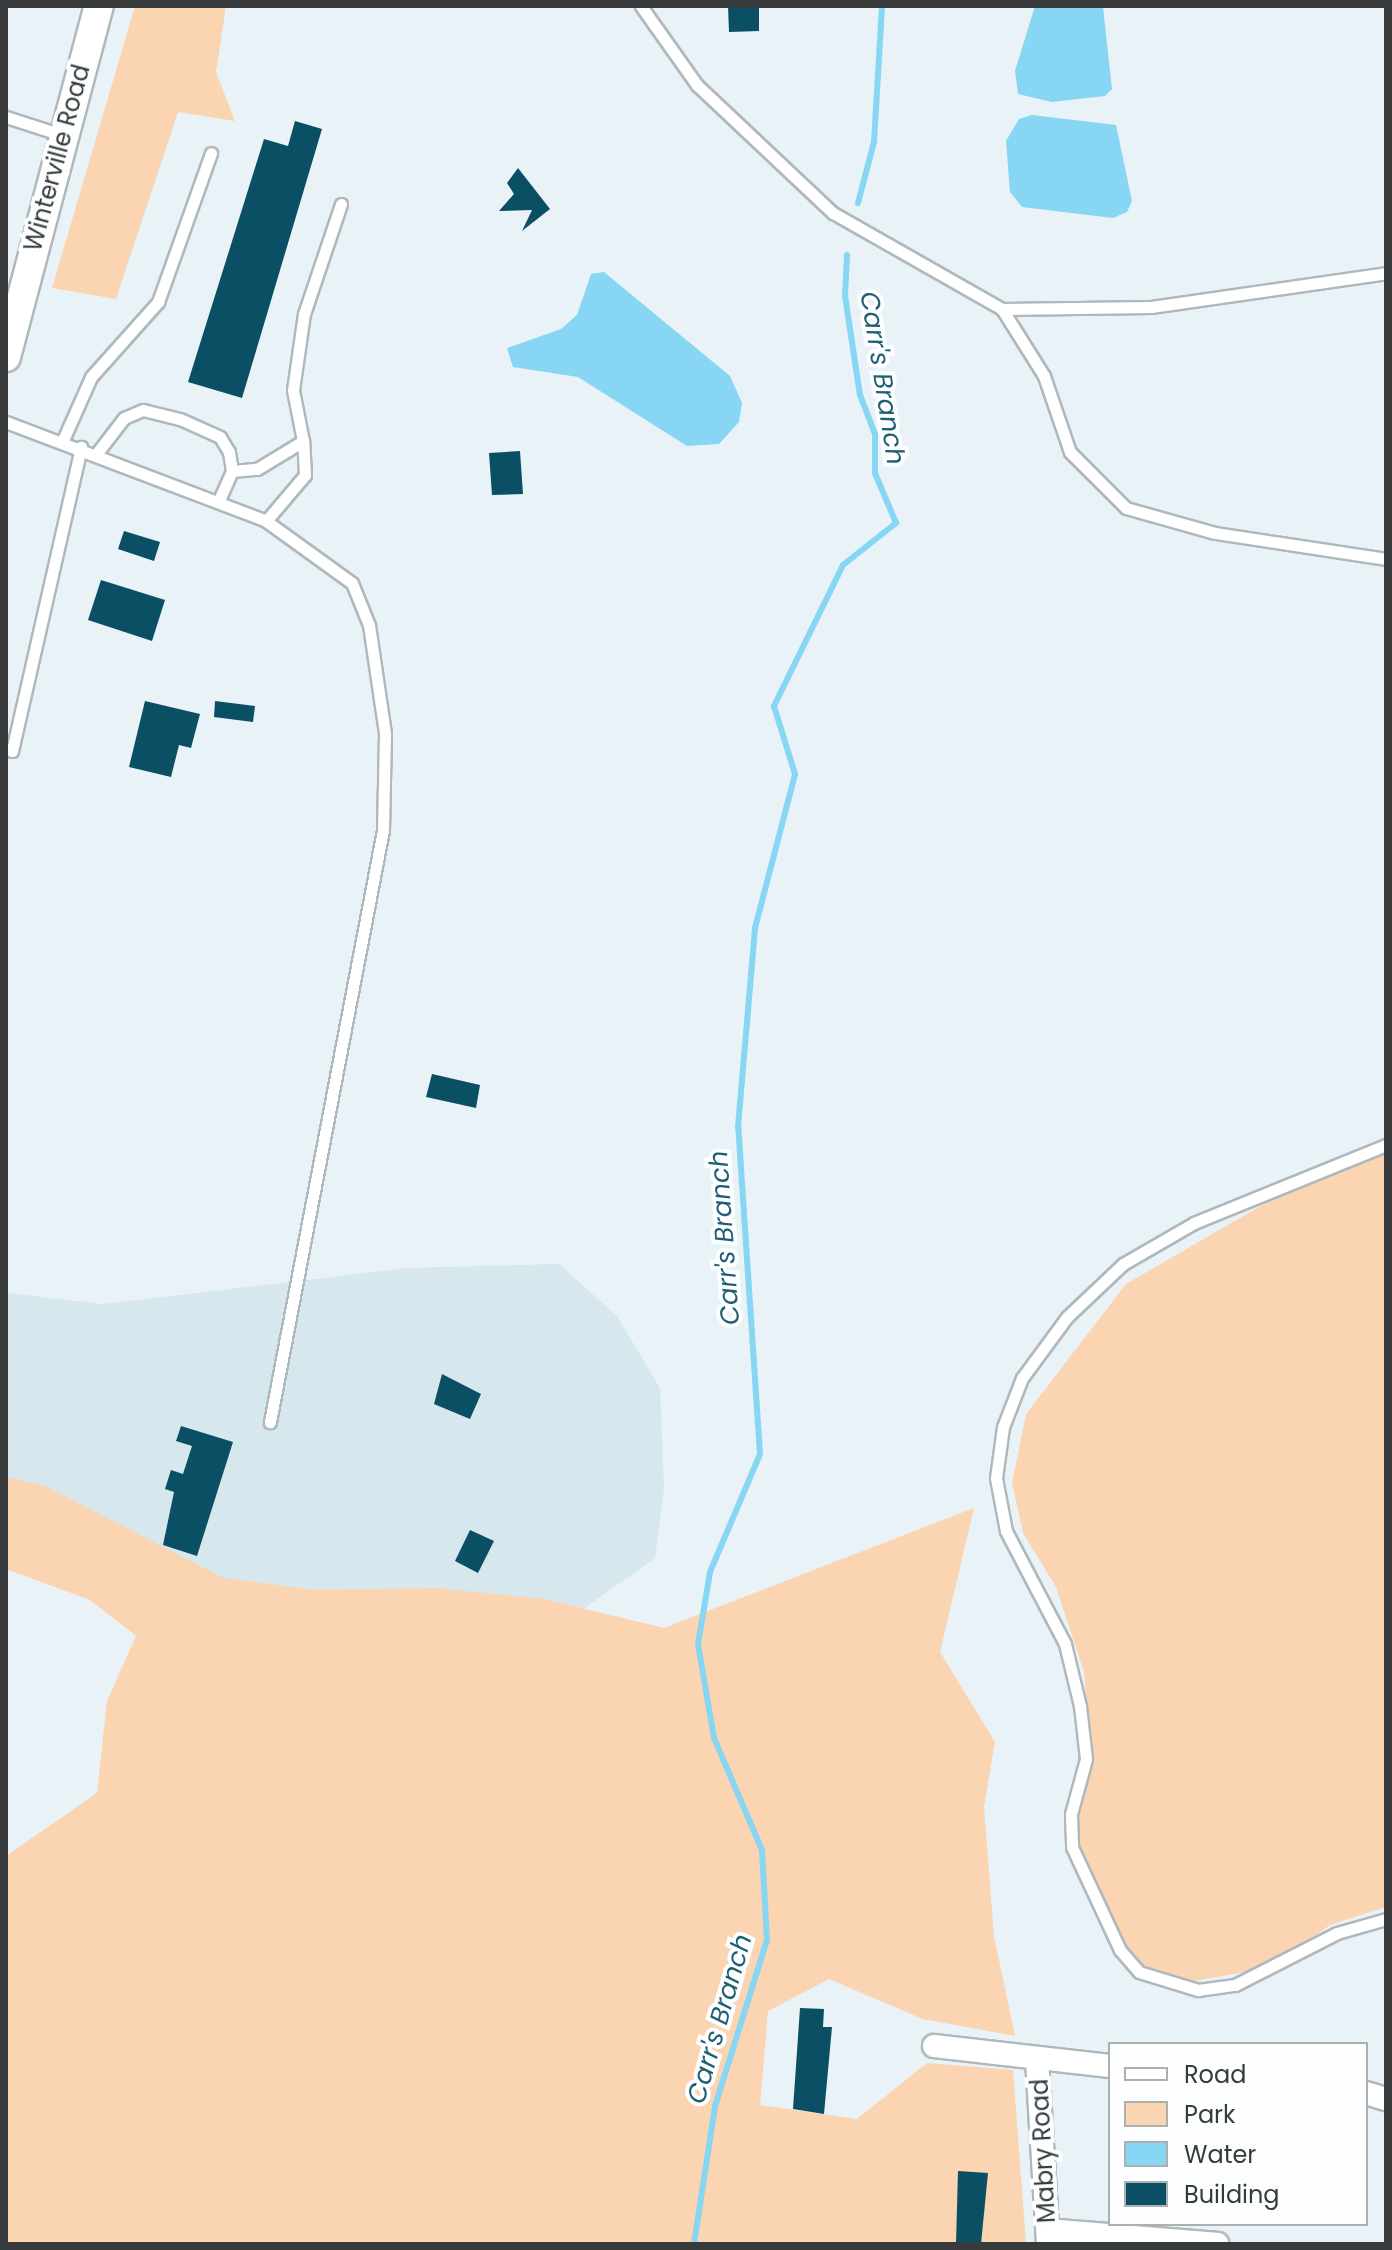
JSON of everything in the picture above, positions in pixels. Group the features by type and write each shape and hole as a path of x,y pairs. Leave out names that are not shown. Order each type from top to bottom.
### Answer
{"street":[{"name":"Winterville Road","path":"6,357 17,264 63,135 99,6"},
{"path":"934,2046 1108,2066"},
{"name":"Mabry Road","path":"1037,2059 1048,2237"},
{"path":"1048,2237 1217,2244"}],"lane":[{"path":"641,6 697,85 833,213 1002,309 1044,376 1070,452 1126,508 1215,533 1386,559"},
{"path":"6,117 63,135"},
{"path":"63,440 91,377 158,302 211,153"},
{"path":"266,521 305,475 303,441 293,390 304,314 341,204"},
{"path":"1002,309 1151,307 1386,273"},
{"path":"97,453 124,418 143,410 220,437 232,471 218,502"},
{"path":"6,422 63,440 266,521 352,583 369,625 385,734 378,860 270,1422"},
{"path":"232,471 257,469 303,441"},
{"path":"6,749 12,751 81,447"},
{"path":"1386,1145 1194,1223 1123,1264 1067,1317 1022,1378 1003,1427 996,1478 1006,1531 1065,1644 1080,1706 1086,1759 1071,1814 1072,1847 1120,1950 1139,1972 1198,1990 1235,1985 1337,1933 1386,1919"}],"shaded area":[{"path":"559,1264 617,1316 660,1388 664,1489 655,1558 579,1612 227,1591 6,1503 6,1293 103,1304 408,1268"}],"green space":[{"path":"135,6 226,6 216,72 235,121 178,112 116,299 52,288"},
{"path":"1386,1153 1386,1907 1330,1925 1271,1967 1184,1983 1141,1964 1120,1939 1081,1856 1077,1816 1091,1766 1084,1672 1056,1587 1023,1533 1012,1483 1026,1414 1126,1284 1283,1193"},
{"path":"6,1477 45,1486 224,1578 315,1590 437,1588 545,1599 664,1628 974,1508 940,1652 995,1742 984,1807 994,1936 1015,2036 923,2019 829,1979 768,2011 760,2105 857,2119 927,2063 1013,2070 1026,2244 6,2244 6,1856 97,1793 107,1701 136,1636 90,1600 6,1569"}],"water":[{"path":"1035,6 1103,7 1112,89 1105,96 1052,102 1018,94 1015,71"},
{"path":"1032,115 1116,125 1132,201 1127,212 1113,218 1022,207 1010,192 1006,141 1019,119"},
{"path":"604,272 730,376 742,403 739,422 719,444 687,446 578,377 513,367 507,348 561,329 577,315 591,274"}],"building":[{"path":"728,6 759,6 759,31 729,32"},
{"path":"295,121 322,129 242,398 188,382 264,139 288,146"},
{"path":"518,168 550,209 522,231 532,210 499,211 514,194 507,183"},
{"path":"520,451 523,494 492,495 489,453"},
{"path":"124,531 160,542 154,561 118,549"},
{"path":"101,580 165,600 152,641 88,620"},
{"path":"145,701 200,714 191,748 179,745 171,777 129,767"},
{"path":"215,701 255,706 253,722 214,717"},
{"path":"432,1074 480,1085 476,1108 426,1097"},
{"path":"442,1374 481,1394 470,1419 434,1404"},
{"path":"181,1426 233,1442 197,1556 163,1545 174,1492 165,1489 171,1470 183,1474 192,1446 176,1441"},
{"path":"470,1530 494,1541 478,1573 455,1561"},
{"path":"800,2008 824,2009 823,2027 832,2027 824,2114 793,2109"},
{"path":"958,2171 988,2173 981,2244 956,2244"}],"waterway":[{"name":"Carr's Branch","path":"858,203 874,142 882,6"},
{"name":"Carr's Branch","path":"694,2244 715,2106 767,1940 762,1850 714,1738 698,1644 710,1572 760,1454 738,1127 755,928 795,774 774,706 843,565 896,523 875,473 875,434 860,395 845,296 847,255"}]}
